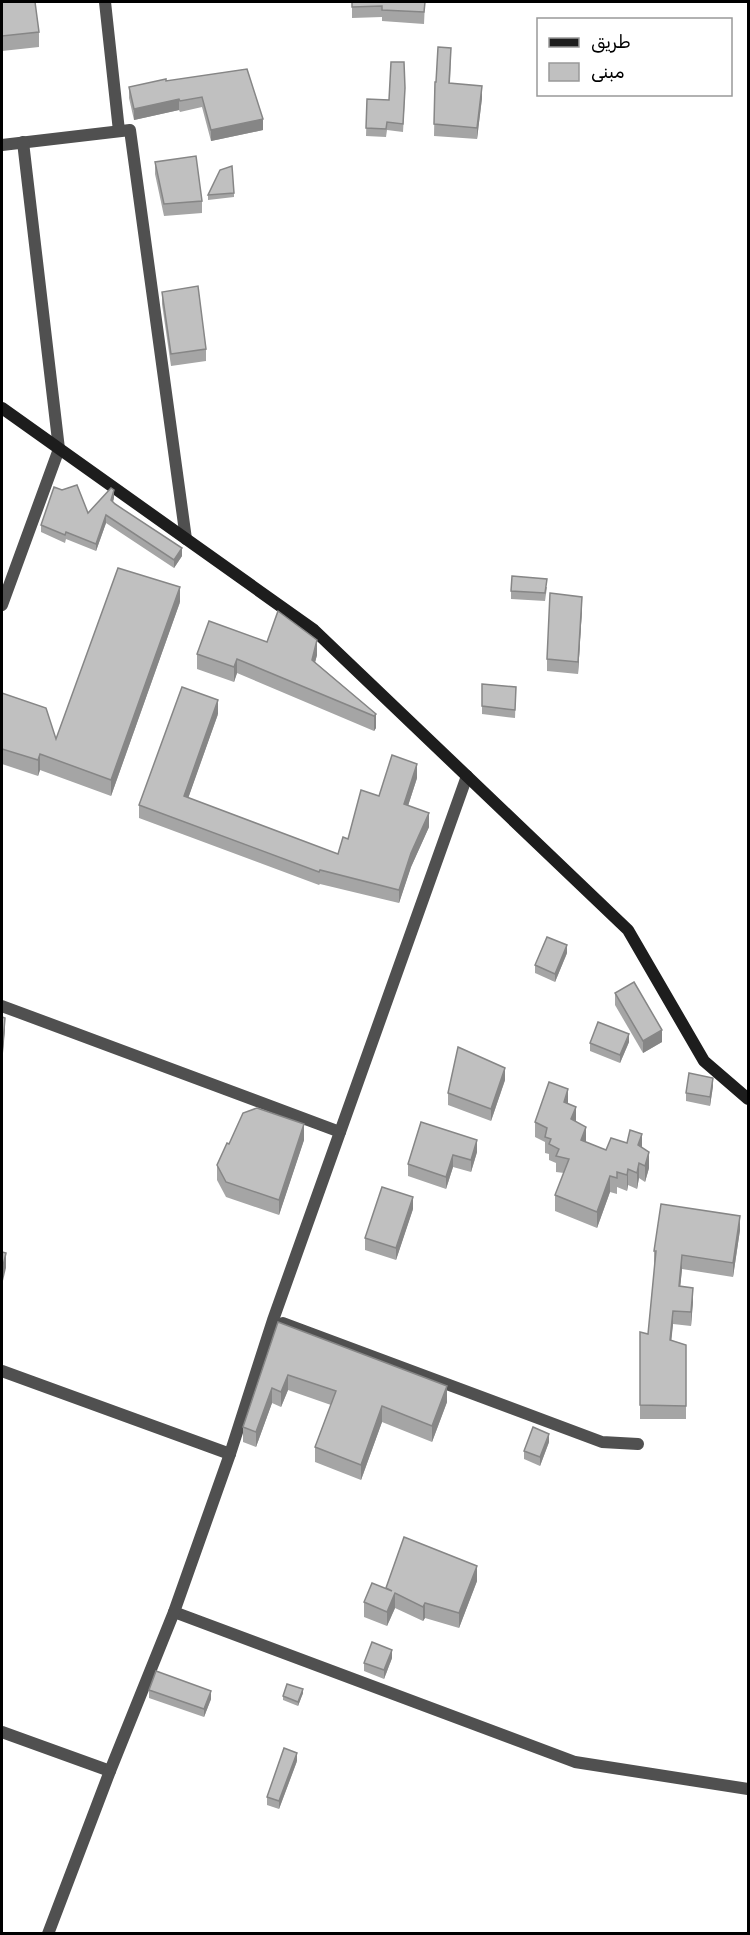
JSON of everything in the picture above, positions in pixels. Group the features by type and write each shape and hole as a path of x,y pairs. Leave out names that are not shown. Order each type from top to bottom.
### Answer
{"street":[{"path":"105,2 119,131"},
{"path":"2,145 130,130 186,539"},
{"path":"2,605 59,449 23,142"},
{"path":"2,408 314,630 628,930 704,1060 748,1099"},
{"path":"48,1934 174,1612 230,1454 273,1320 467,776"},
{"path":"2,1006 340,1132"},
{"path":"273,1320 602,1442 638,1444"},
{"path":"2,1371 230,1454"},
{"path":"174,1612 575,1762 748,1789"},
{"path":"2,1732 110,1771"}],"building":[{"path":"2,2 35,2 39,32 2,36"},
{"path":"352,2 425,2 424,12 382,10 382,6 352,7"},
{"path":"438,47 451,48 449,83 482,86 477,128 434,124"},
{"path":"391,62 404,62 403,124 387,122 386,129 366,128 367,99 389,100"},
{"path":"247,69 263,119 211,130 202,97 180,101 179,99 134,109 129,87 166,79 166,81"},
{"path":"196,156 202,201 164,204 155,162"},
{"path":"232,166 234,193 208,195 220,170"},
{"path":"198,286 206,349 171,354 162,292"},
{"path":"77,485 88,513 111,488 114,490 111,500 115,504 182,548 174,560 106,515 96,544 41,525 54,487 62,490"},
{"path":"118,568 180,587 111,780 40,754 38,760 2,749 2,693 46,708 56,739"},
{"path":"512,576 547,579 545,593 511,591"},
{"path":"550,593 582,597 578,662 547,659"},
{"path":"278,611 317,640 312,660 376,714 374,716 237,659 234,667 197,654 209,621 267,642"},
{"path":"482,684 516,687 515,710 482,706"},
{"path":"182,687 218,700 184,796 338,854 343,837 348,839 361,790 379,796 392,755 417,764 404,804 429,813 411,853 399,890 320,870 319,872 139,805"},
{"path":"547,937 567,945 555,974 535,965"},
{"path":"634,982 662,1030 643,1041 615,993"},
{"path":"2,1017 5,1018 2,1053"},
{"path":"598,1022 629,1034 620,1055 590,1043"},
{"path":"458,1047 505,1068 491,1109 448,1093"},
{"path":"689,1073 713,1078 710,1097 686,1093"},
{"path":"549,1082 568,1089 564,1102 576,1107 571,1119 586,1127 581,1140 606,1150 611,1138 627,1143 630,1130 642,1134 638,1145 649,1152 645,1166 639,1163 637,1173 628,1169 627,1175 617,1172 617,1178 610,1176 597,1212 555,1195 569,1159 556,1156 559,1149 549,1144 551,1139 545,1137 547,1128 535,1122"},
{"path":"257,1108 304,1124 279,1200 226,1182 217,1165 243,1113"},
{"path":"421,1122 477,1140 471,1160 453,1155 446,1177 408,1164"},
{"path":"382,1187 413,1197 396,1248 365,1238"},
{"path":"661,1204 740,1216 733,1263 682,1255 679,1286 693,1288 691,1312 673,1311 670,1340 686,1345 686,1406 640,1405 640,1332 648,1334 656,1251 654,1251"},
{"path":"2,1252 6,1253 2,1270"},
{"path":"278,1322 447,1386 432,1426 382,1406 361,1465 315,1447 336,1391 288,1375 281,1392 272,1388 256,1432 243,1427"},
{"path":"533,1427 549,1434 540,1457 524,1451"},
{"path":"404,1537 477,1566 459,1613 425,1603 423,1607 395,1593 387,1612 364,1602 372,1583 392,1591 386,1588"},
{"path":"372,1642 392,1650 384,1670 364,1663"},
{"path":"156,1671 211,1691 204,1709 149,1690"},
{"path":"287,1684 303,1689 298,1702 283,1696"},
{"path":"284,1748 297,1753 279,1801 267,1797"}]}
